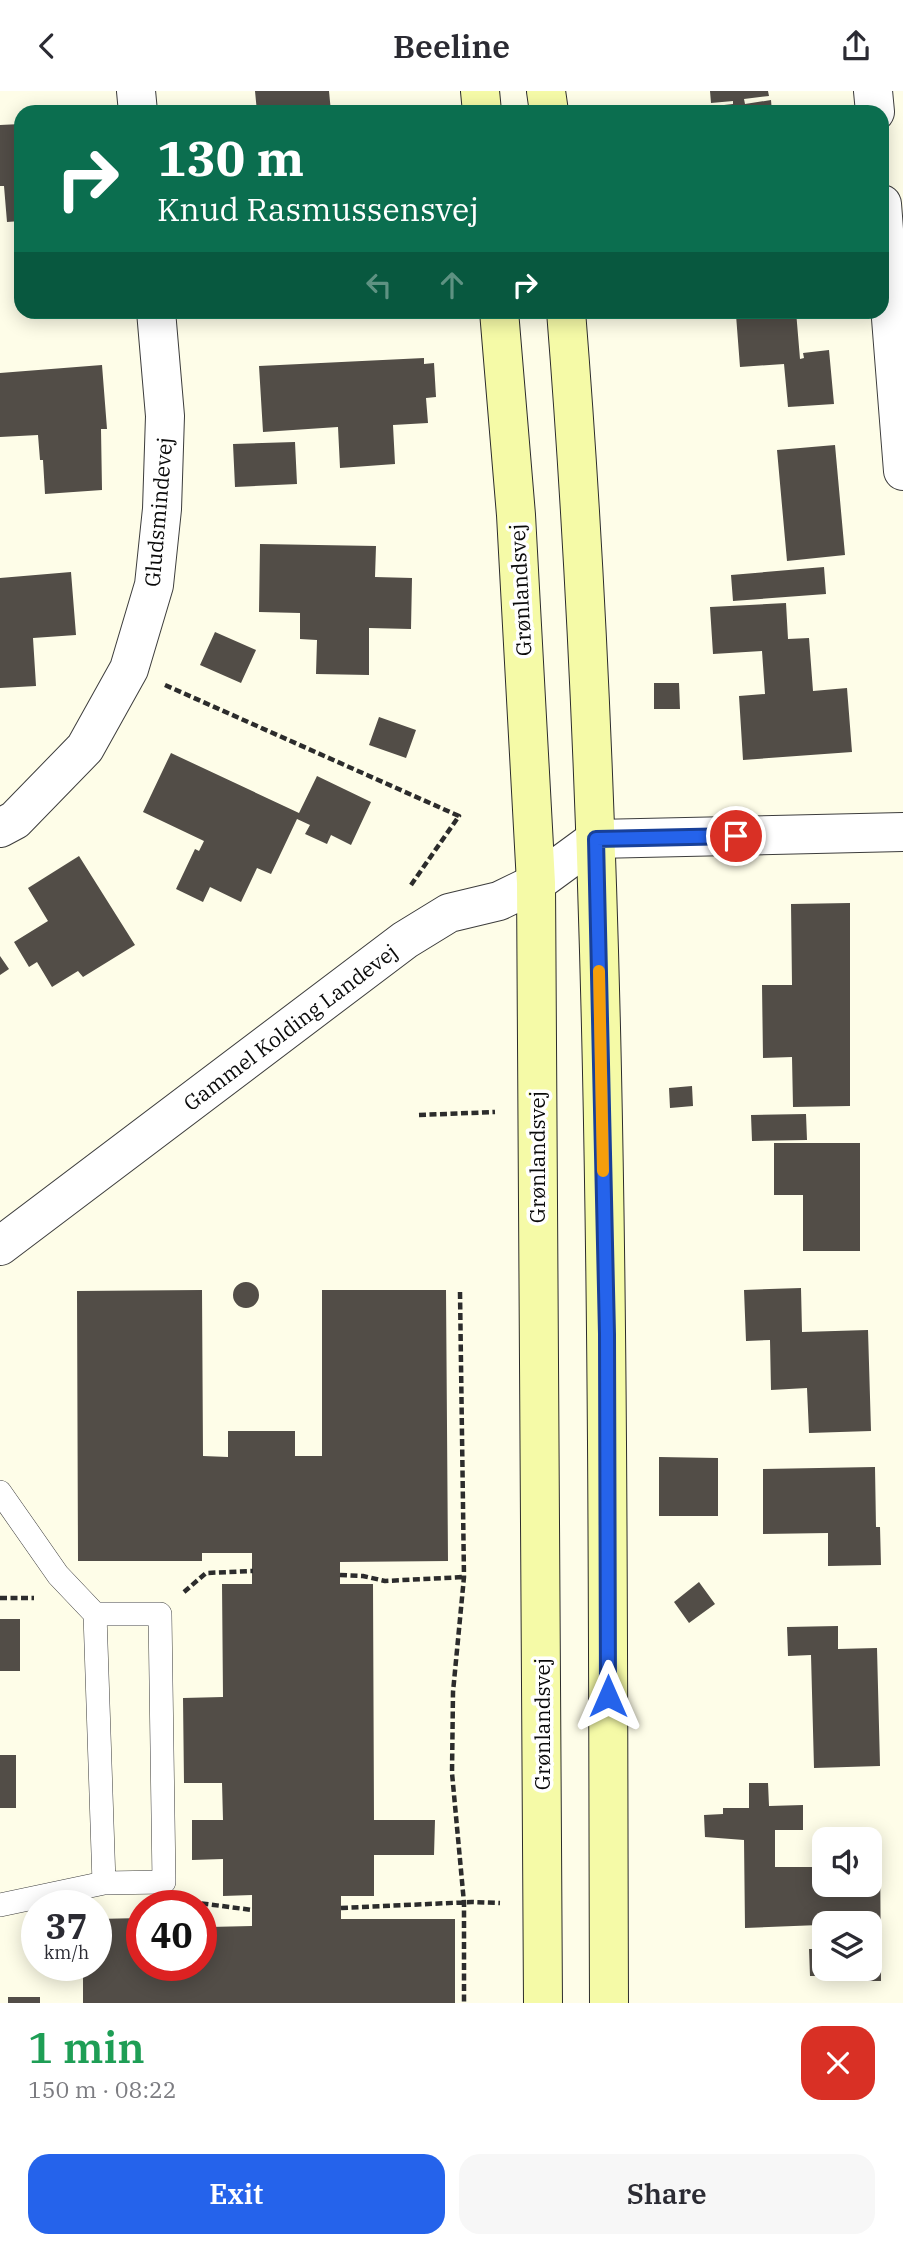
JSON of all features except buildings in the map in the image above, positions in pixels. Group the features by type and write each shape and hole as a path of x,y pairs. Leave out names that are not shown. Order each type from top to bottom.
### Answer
{"street":[{"path":"889,293 903,471"},
{"name":"Gludsmindevej","path":"0,828 15,820 85,748 129,669 154,585 162,509 166,416 157,319"},
{"name":"Grønlandsvej","path":"500,319 516,515 536,883 544,2003"},
{"path":"567,319 581,497 596,839 607,1334 609,2003"},
{"path":"596,839 903,832"},
{"name":"Gammel Kolding Landevej","path":"0,1246 405,940 449,913 499,901 536,883 596,839"}],"lane":[{"path":"0,1492 58,1575 95,1614 104,1883"},
{"path":"0,1905 104,1883 164,1882 160,1614 95,1614"}],"path":[{"path":"129,669 459,816 406,893 405,940"},
{"path":"419,1115 537,1113"},
{"path":"460,1292 464,1577 453,1692 452,1773 464,1903 464,2003"},
{"path":"160,1614 206,1573 253,1571"},
{"path":"340,1575 385,1581 464,1577"},
{"path":"164,1882 193,1904 252,1910"},
{"path":"341,1908 543,1903"}],"slow traffic":[{"path":"599,971 603,1171"}],"route":[{"path":"608,1696 607,1334 596,839 736,836"}]}
